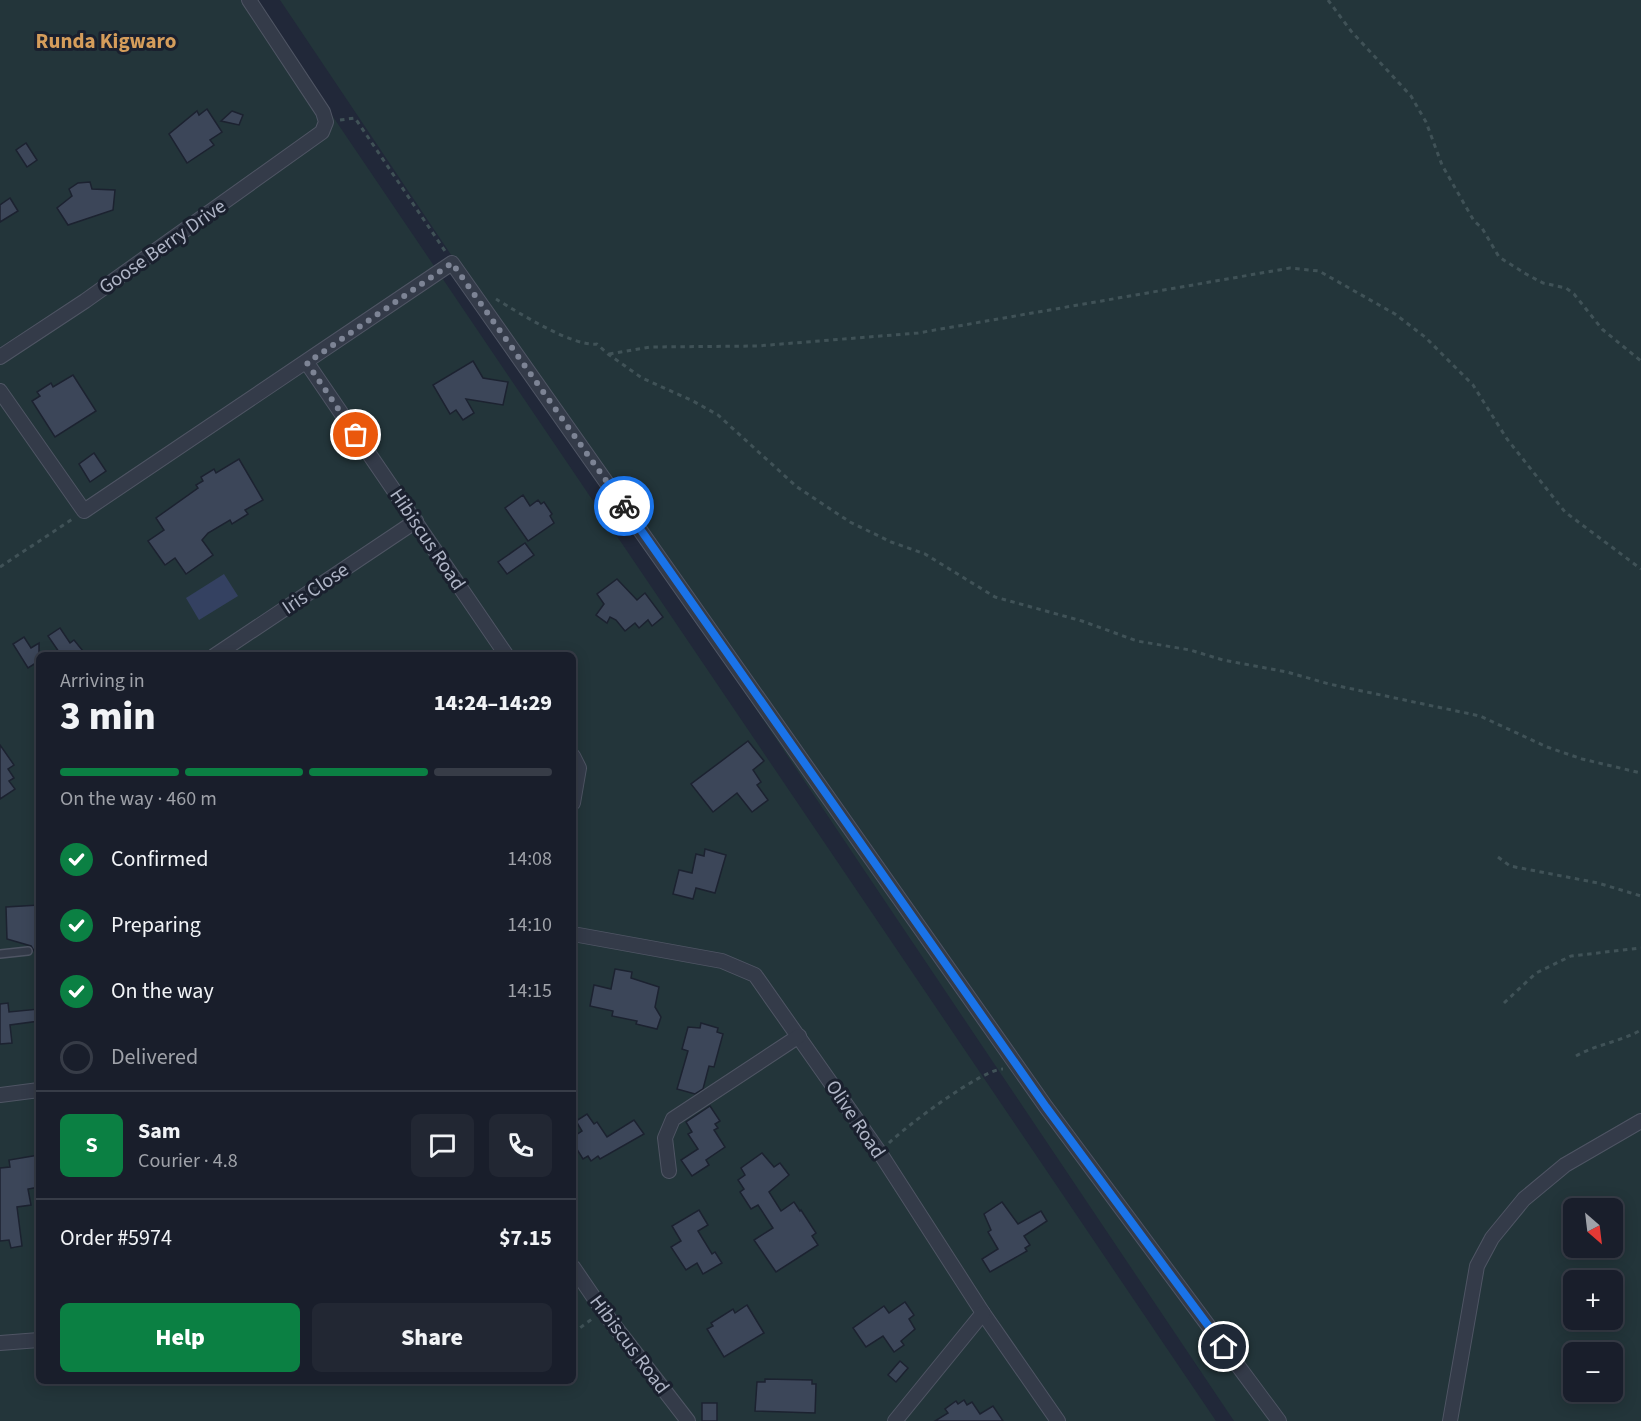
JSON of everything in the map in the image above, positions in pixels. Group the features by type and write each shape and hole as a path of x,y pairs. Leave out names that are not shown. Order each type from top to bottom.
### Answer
{"street":[{"path":"249,0 323,112 324,127"},
{"name":"Goose Berry Drive","path":"0,357 85,301 324,127"},
{"path":"0,391 84,511 307,363 452,263 1019,1068 1279,1421"},
{"name":"Hibiscus Road","path":"307,363 504,652"},
{"name":"Iris Close","path":"220,652 416,521"},
{"path":"576,762 579,768 576,786"},
{"name":"Olive Road","path":"576,935 722,961 755,975 880,1153 983,1313 1058,1421"},
{"path":"669,1171 665,1138 673,1119 799,1036"},
{"path":"0,1095 36,1090"},
{"path":"1450,1421 1476,1266 1492,1238 1524,1198 1565,1165 1641,1121"},
{"name":"Hibiscus Road","path":"576,1271 603,1311 688,1421"},
{"path":"895,1421 983,1313"},
{"path":"0,1343 36,1340"}],"lane":[{"path":"0,954 28,951"}],"path":[{"path":"1328,0 1351,31 1411,96 1426,122 1443,165 1473,220 1482,228 1499,257 1543,283 1560,286 1574,294 1602,328 1641,362"},
{"path":"324,127 355,118 452,263"},
{"path":"608,354 650,347 758,346 918,333 1290,268 1320,271 1395,314 1425,337 1473,385 1506,439 1565,512 1641,568"},
{"path":"473,291 586,345 597,344 642,378 693,400 718,415 797,487 850,522 891,542 925,554 995,597 1082,621 1137,641 1190,650 1223,660 1287,672 1329,684 1479,716 1546,747 1582,759 1641,772"},
{"path":"0,567 84,511"},
{"path":"1498,857 1510,866 1598,883 1641,896"},
{"path":"1504,1003 1536,973 1571,956 1641,948"},
{"path":"1576,1056 1592,1047 1627,1038 1641,1030"},
{"path":"880,1153 906,1126 977,1079 997,1069 1019,1068"},
{"path":"576,1331 603,1311"}],"shaded area":[{"path":"0,0 254,0 1216,1421 0,1421"},
{"path":"280,0 1641,0 1641,1421 1234,1421"}],"water":[{"path":"224,574 238,596 199,620 186,598"}],"building":[{"path":"207,109 222,132 210,140 214,145 187,163 169,134 197,111 199,115"},
{"path":"232,111 243,115 239,125 221,121"},
{"path":"26,143 37,160 27,167 16,150"},
{"path":"90,182 92,189 115,190 113,210 68,225 57,208 72,196 69,189 78,183"},
{"path":"10,198 18,211 0,222 0,205"},
{"path":"473,361 483,378 508,382 503,405 466,399 474,413 463,420 456,410 450,414 433,385"},
{"path":"73,375 96,411 55,437 32,401 40,396 37,392 51,383 53,387"},
{"path":"94,453 106,471 90,482 79,464"},
{"path":"239,459 263,500 245,510 248,514 232,524 230,520 208,533 202,540 213,555 186,574 175,558 165,565 148,541 164,530 156,518 198,488 196,485 203,481 201,477 214,469 216,473"},
{"path":"523,495 530,506 538,500 541,504 544,502 552,514 550,516 554,523 528,541 505,508"},
{"path":"525,543 534,555 507,574 498,562"},
{"path":"617,579 637,600 645,593 663,617 652,626 648,620 639,628 635,623 625,631 616,620 610,617 607,623 596,615 604,604 597,594"},
{"path":"60,628 70,643 74,640 84,652 59,652 48,636"},
{"path":"24,637 31,648 39,643 36,663 28,668 13,644"},
{"path":"748,741 764,761 753,770 761,782 757,785 768,800 752,812 737,793 713,812 691,784"},
{"path":"0,745 14,765 8,769 14,778 9,781 15,789 0,799"},
{"path":"705,849 726,855 715,893 696,888 693,899 673,894 679,870 692,873 696,854 704,856"},
{"path":"36,905 36,954 31,946 7,939 6,907"},
{"path":"615,969 632,972 631,978 659,987 655,1007 661,1017 657,1029 636,1024 637,1021 612,1016 613,1011 590,1006 594,985 611,989"},
{"path":"8,1003 9,1012 36,1009 36,1021 10,1025 12,1043 0,1044 0,1004"},
{"path":"701,1023 718,1028 717,1032 723,1034 714,1067 709,1066 703,1089 695,1094 677,1089 688,1051 682,1049 688,1027 700,1028"},
{"path":"710,1106 720,1121 715,1124 718,1128 714,1130 725,1147 706,1160 709,1165 692,1176 681,1160 698,1149 688,1134 692,1132 686,1122"},
{"path":"587,1114 594,1124 597,1122 607,1137 634,1120 644,1134 600,1159 598,1156 591,1161 588,1156 583,1159 576,1148 576,1135 582,1131 576,1121"},
{"path":"762,1153 774,1167 780,1163 789,1175 769,1192 781,1211 794,1202 816,1233 812,1236 818,1245 776,1272 754,1240 773,1228 758,1205 751,1209 740,1192 744,1189 738,1180 745,1175 741,1168"},
{"path":"36,1156 36,1188 28,1189 31,1205 17,1207 22,1246 11,1248 9,1240 0,1241 0,1168 10,1167 9,1160"},
{"path":"1002,1202 1018,1224 1041,1211 1047,1221 1024,1236 1030,1245 1025,1248 1027,1251 990,1272 982,1259 998,1249 988,1232 991,1230 984,1214"},
{"path":"699,1210 708,1225 698,1231 712,1254 715,1252 722,1263 703,1274 697,1263 686,1270 671,1247 681,1241 672,1226"},
{"path":"905,1302 914,1315 909,1319 915,1329 901,1341 904,1345 894,1352 883,1336 866,1347 853,1328 884,1306 889,1313"},
{"path":"747,1305 764,1333 724,1357 707,1329 713,1326 711,1323 733,1309 735,1313"},
{"path":"900,1361 908,1368 896,1382 888,1375"},
{"path":"765,1379 812,1380 812,1384 816,1384 815,1413 755,1411 757,1382 765,1382"},
{"path":"964,1400 967,1405 972,1402 980,1414 993,1406 1003,1421 935,1421 948,1413 945,1409 956,1401 958,1404"},
{"path":"702,1403 717,1403 717,1421 702,1421"}],"way so far":[{"path":"356,435 307,363 452,263 624,506"}],"district":[{"name":"Runda Kigwaro","path":"106,41"}],"route":[{"path":"624,506 1046,1107 1224,1347"}]}
